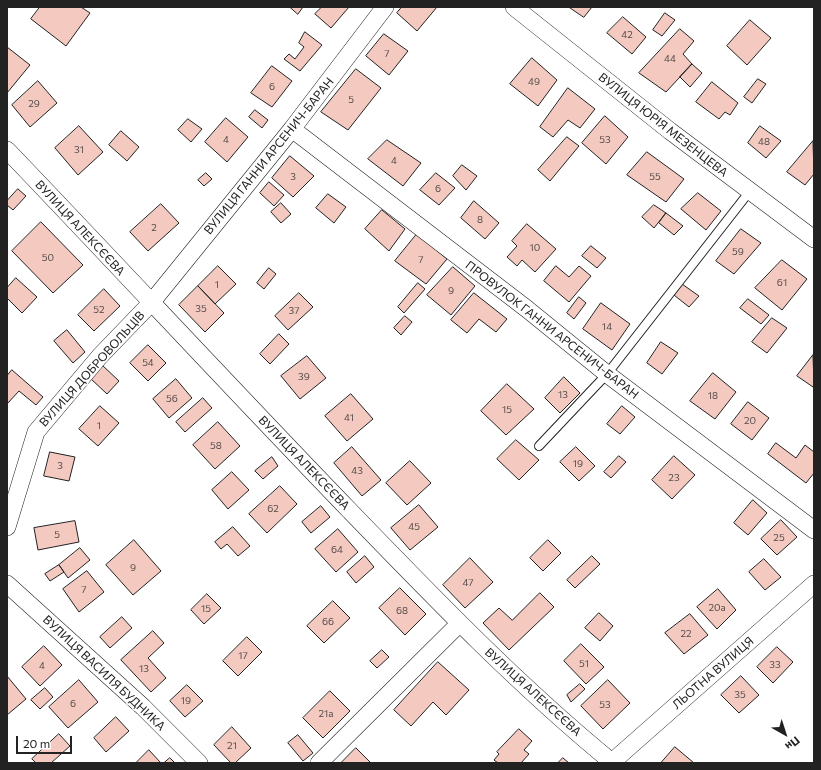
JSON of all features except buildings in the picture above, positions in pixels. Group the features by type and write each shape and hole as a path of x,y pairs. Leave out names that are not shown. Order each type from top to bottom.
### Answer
{"street":[{"name":"ВУЛИЦЯ ГАННИ АРСЕНИЧ-БАРАН","path":"151,303 292,129 385,7"},
{"name":"ВУЛИЦЯ ЮРІЯ МЕЗЕНЦЕВА","path":"514,7 567,51 814,239"},
{"name":"ПРОВУЛОК ГАННИ АРСЕНИЧ-БАРАН","path":"292,129 521,305 607,374 814,530"},
{"name":"ВУЛИЦЯ АЛЕКСЄЄВА","path":"7,150 151,303 459,624 538,699 612,763"},
{"name":"ВУЛИЦЯ ДОБРОВОЛЬЦІВ","path":"7,527 36,432 100,356 151,303"},
{"name":"ВУЛИЦЯ ВАСИЛЯ БУДНИКА","path":"7,584 143,707 199,763"},
{"name":"ЛЬОТНА ВУЛИЦЯ","path":"612,763 814,584"},
{"path":"319,763 459,624"}],"lane":[{"path":"539,446 607,374 750,191"}]}
